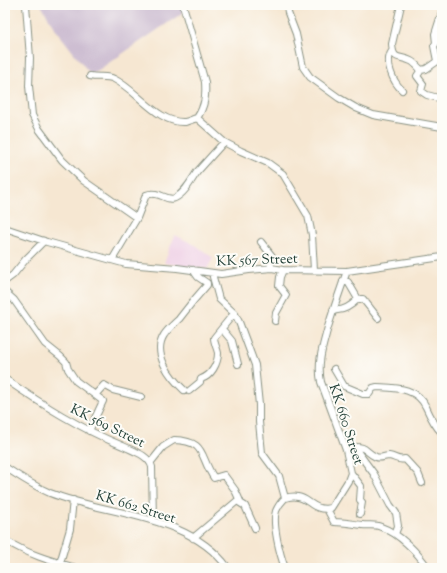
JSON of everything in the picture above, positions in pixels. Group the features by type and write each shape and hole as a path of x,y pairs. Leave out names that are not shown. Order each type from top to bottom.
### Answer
{"street":[{"path":"26,5 30,58 30,100 32,115 39,129 62,160 84,181 136,218"},
{"path":"90,76 113,78 122,83 167,118 186,122 197,118 205,103 205,82 184,5"},
{"path":"287,5 288,13 296,34 303,67 310,77 339,98 356,108 373,115 442,127"},
{"path":"401,5 392,44 392,51 389,56 390,70 402,90"},
{"path":"442,12 435,34 436,43 434,46 440,60 426,69 421,70 417,76 422,84 422,91 427,95 442,99"},
{"path":"392,51 395,56 400,59 413,62 421,70"},
{"path":"197,118 224,142 268,163 283,174 308,216 312,235 314,270"},
{"path":"112,260 136,218 146,195 150,193 158,193 170,199 175,198 183,191 224,142"},
{"name":"KK 567 Street","path":"5,228 44,241 126,264 221,274 272,268 283,270 347,271 442,257"},
{"path":"5,281 13,275 44,241"},
{"path":"261,242 272,256 270,263 272,268"},
{"path":"193,270 207,283 207,285 164,336 160,348 160,356 164,365 179,385 186,391 200,382 201,379 209,375 214,367 218,352 214,338 218,331 222,329 234,314"},
{"path":"275,321 276,313 286,295 279,286 280,277 283,270"},
{"name":"KK 660 Street","path":"327,509 331,508 348,482 351,473 346,450 319,374 320,358 333,310 347,271"},
{"path":"213,273 219,298 234,314 239,322 255,365 262,453 279,476 285,498"},
{"path":"343,281 348,282 358,299"},
{"path":"5,292 14,300 45,344 66,362 76,381 103,401 89,431"},
{"path":"333,310 337,311 351,306 358,299"},
{"path":"358,299 363,299 378,318"},
{"path":"222,329 232,341 238,364"},
{"path":"334,369 344,386 363,394 369,394 373,388 377,387 404,389 413,392 421,398 436,426 442,433"},
{"name":"KK 569 Street","path":"5,379 68,420 141,454 151,462 153,479 153,520"},
{"path":"95,395 104,385 113,390 141,397"},
{"path":"151,462 163,447 174,440 192,442 201,450 209,471 214,478 224,475 236,490 240,501 245,506 255,528"},
{"path":"346,450 354,447 362,447 381,458 388,456 398,460 405,459 418,473 422,483"},
{"path":"354,447 374,474 390,505 396,513 398,526 395,534"},
{"name":"KK 662 Street","path":"5,467 32,484 50,493 153,520 193,538 228,568"},
{"path":"351,473 361,486 360,500 362,502 360,514"},
{"path":"285,568 280,553 275,518 278,506 285,498 298,497 312,505 327,509 334,522 354,523 363,526 373,525 395,534 419,554 428,568"},
{"name":"KK 662 Street","path":"60,563 70,529 73,500"},
{"path":"193,538 237,501 240,501"},
{"path":"5,540 36,556 76,568"}],"shaded area":[{"path":"41,5 182,5 184,12 91,75 56,30"},
{"path":"175,235 197,246 213,258 207,269 164,263"}]}
